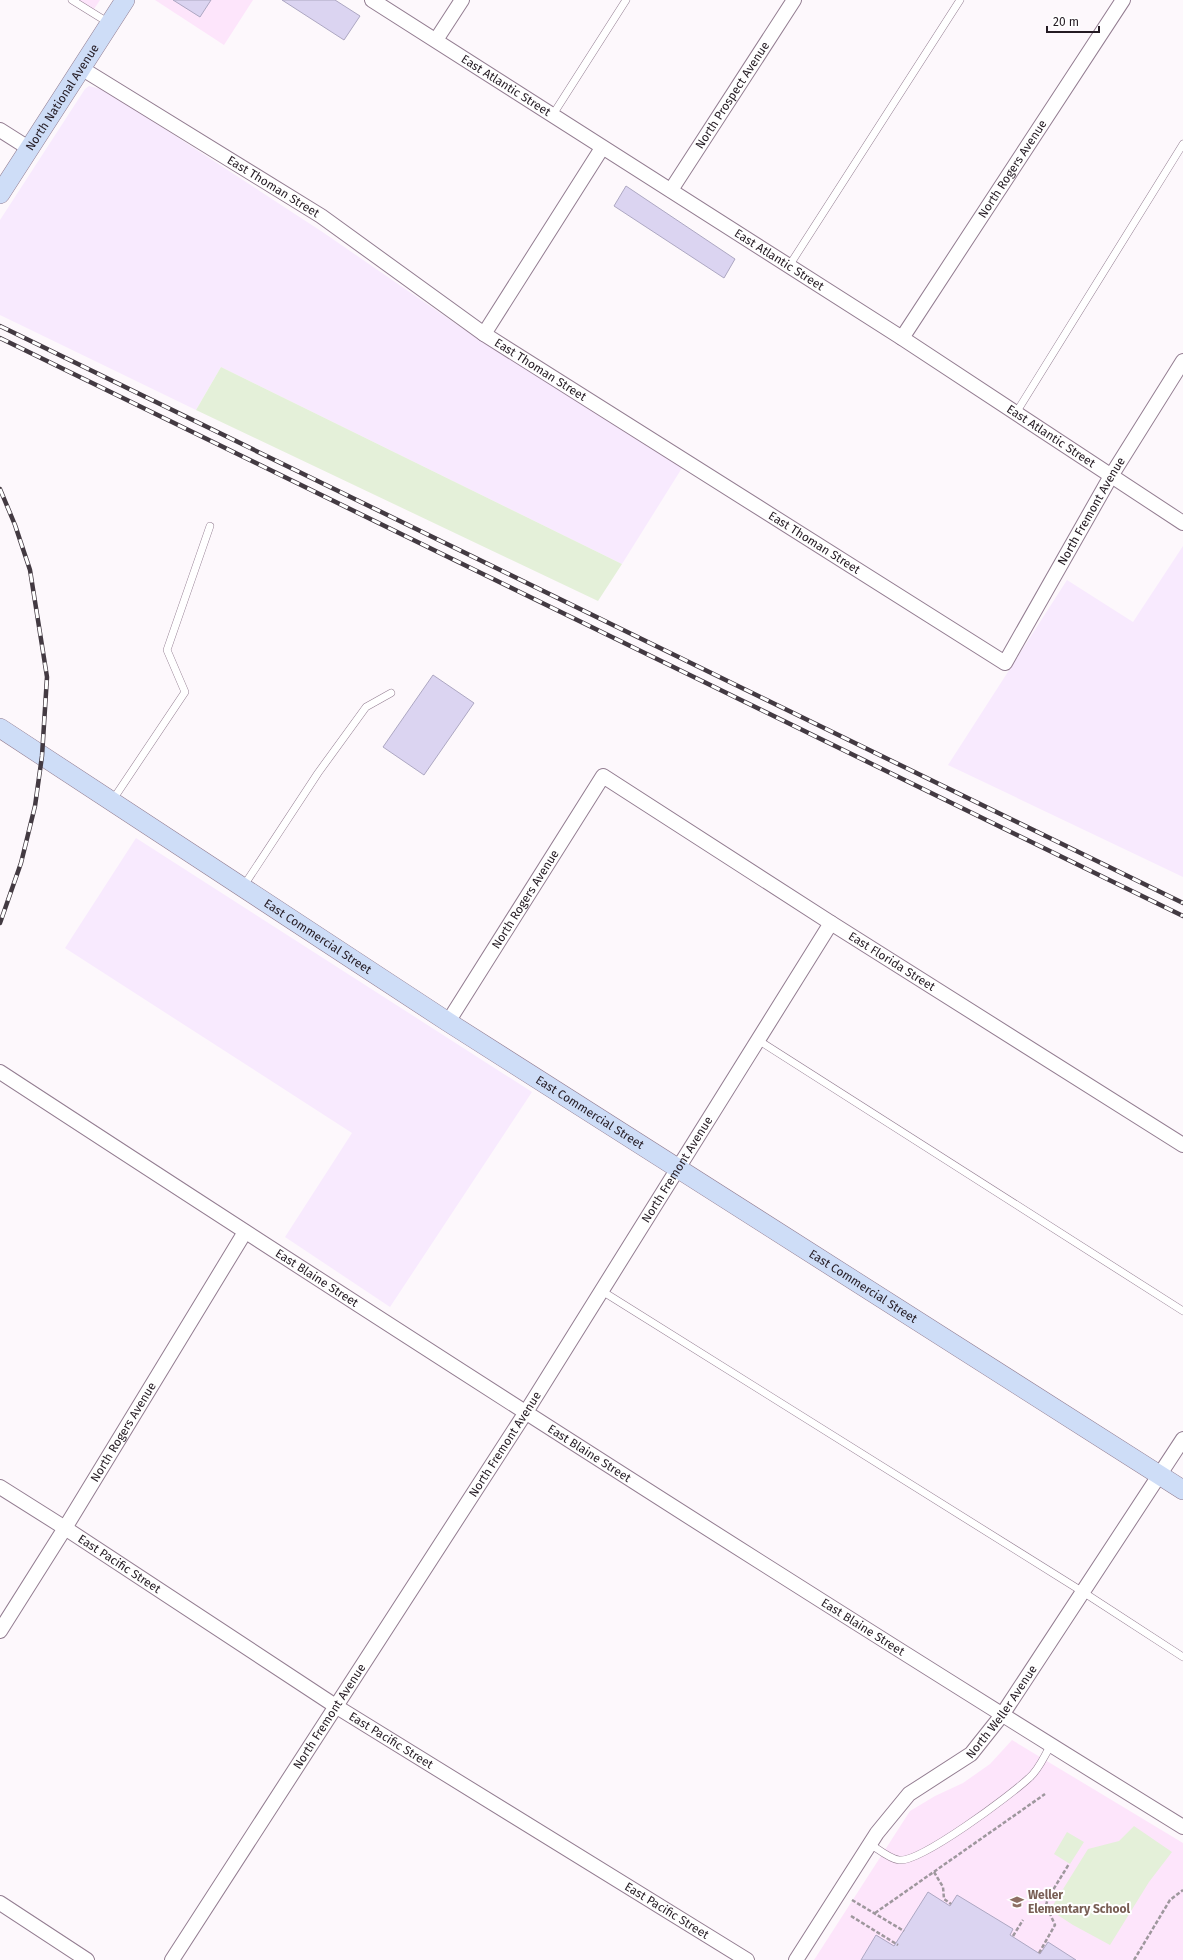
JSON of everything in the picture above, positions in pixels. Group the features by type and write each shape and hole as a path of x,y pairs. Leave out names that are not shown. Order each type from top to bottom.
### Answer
{"street":[{"name":"North National Avenue","path":"0,194 125,0"},
{"name":"East Atlantic Street","path":"372,0 902,338 1183,523"},
{"path":"436,40 462,0"},
{"name":"North Prospect Avenue","path":"671,190 794,0"},
{"name":"North Rogers Avenue","path":"902,338 1122,0"},
{"name":"East Thoman Street","path":"81,68 321,216 484,334 1005,663"},
{"path":"0,130 30,149"},
{"path":"484,334 602,148"},
{"name":"North Fremont Avenue","path":"1005,663 1111,476 1183,361"},
{"name":"East Commercial Street","path":"0,728 448,1022 1183,1490"},
{"name":"North Rogers Avenue","path":"448,1022 603,776"},
{"name":"East Florida Street","path":"603,776 831,923 1183,1145"},
{"name":"North Fremont Avenue","path":"172,1960 337,1707 526,1412 831,923"},
{"name":"East Blaine Street","path":"0,1072 245,1232 526,1412 1183,1827"},
{"name":"North Rogers Avenue","path":"0,1631 66,1528 245,1232"},
{"name":"North Weller Avenue","path":"796,1960 870,1844 909,1794 971,1754 1002,1714 1183,1439"},
{"name":"East Pacific Street","path":"0,1487 66,1528 337,1707 747,1960"},
{"path":"0,1903 87,1960"}],"lane":[{"path":"72,0 110,23"},
{"path":"552,116 626,0"},
{"path":"789,266 960,0"},
{"path":"1016,413 1183,144"},
{"path":"112,801 185,692 167,650 210,526"},
{"path":"243,888 318,772 366,707 391,693"},
{"path":"758,1040 1183,1311"},
{"path":"602,1291 1083,1592 1183,1657"},
{"path":"870,1844 900,1860 911,1859 917,1856 949,1837 1030,1777 1051,1745"}],"path":[{"path":"875,1913 1045,1794"},
{"path":"1039,1953 1055,1925 1047,1909 1048,1898 1069,1864"},
{"path":"934,1872 943,1887 944,1899 951,1904"},
{"path":"1134,1960 1170,1900 1183,1890"},
{"path":"839,1892 904,1931"},
{"path":"851,1916 898,1945"},
{"path":"1013,1936 1023,1920"}],"shaded area":[{"path":"72,0 100,0 92,12"},
{"path":"155,0 253,0 224,45"},
{"path":"89,86 105,90 324,233 472,335 682,468 622,564 221,367 196,410 0,315 0,220 85,89"},
{"path":"1183,546 1183,877 948,765 1067,580 1133,622"},
{"path":"136,838 532,1092 390,1307 285,1237 352,1133 65,948"},
{"name":"Weller Elementary School","path":"1012,1740 1183,1843 1183,1960 814,1960 910,1811 935,1796 963,1783 990,1764"}],"green space":[{"path":"221,367 622,564 598,601 196,410"},
{"path":"1134,1826 1172,1852 1149,1882 1110,1945 1073,1925 1050,1910 1088,1849 1119,1841"},
{"path":"1067,1832 1084,1842 1070,1864 1054,1854"}],"building":[{"path":"173,0 211,0 200,17"},
{"path":"282,0 335,0 360,16 344,40"},
{"path":"626,186 735,259 724,278 614,206"},
{"path":"433,675 474,703 424,775 383,747"},
{"path":"928,1892 950,1906 957,1895 1013,1929 1010,1935 1040,1954 1048,1942 1076,1960 861,1960 876,1935 894,1946"}],"railway":[{"path":"0,326 1183,903"},
{"path":"0,338 1183,916"},
{"path":"0,489 15,525 30,570 47,677 42,756 35,806 21,863 0,923"}],"place":[{"name":"Weller Elementary School","path":"1017,1902"}]}
